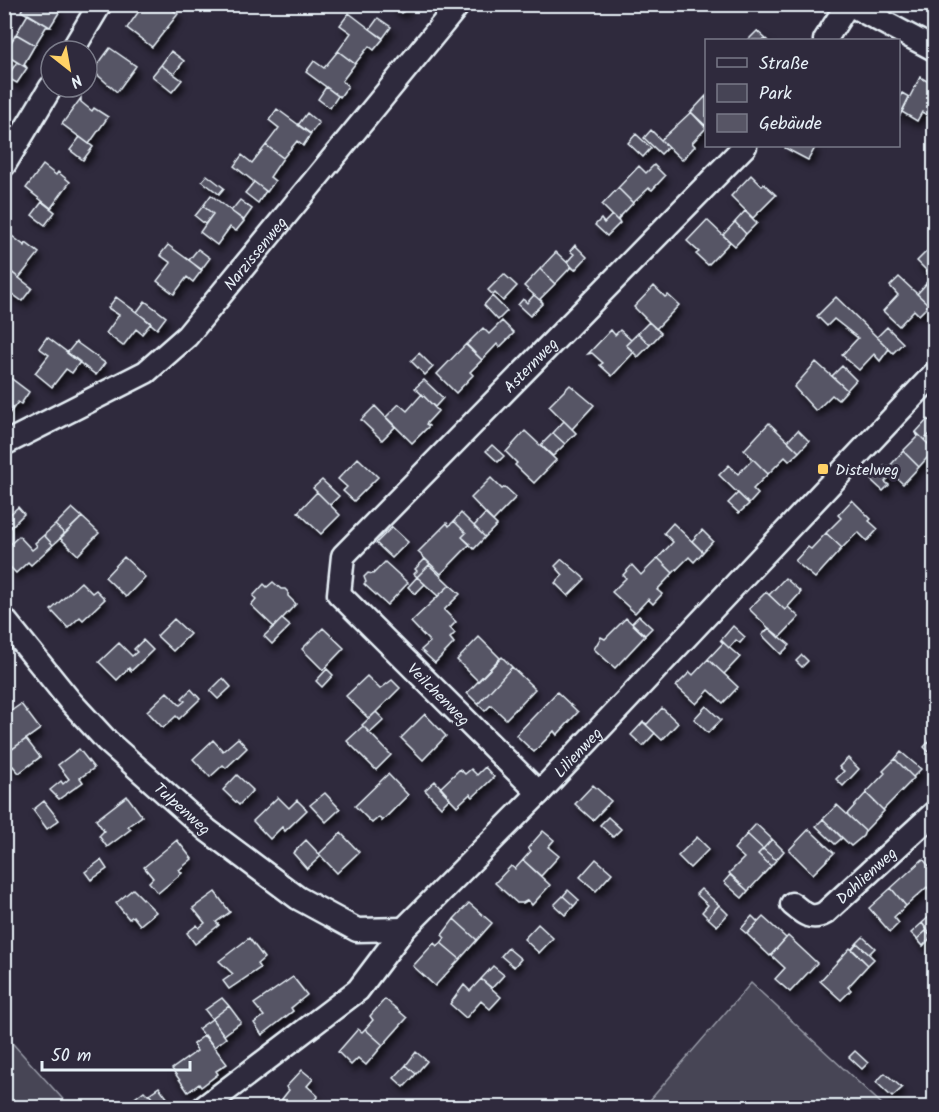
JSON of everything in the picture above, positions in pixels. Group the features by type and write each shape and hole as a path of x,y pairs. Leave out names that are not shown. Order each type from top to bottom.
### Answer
{"street":[{"path":"79,39 100,4"},
{"name":"Narzissenweg","path":"4,444 146,372 187,336 459,4"},
{"path":"826,39 849,4 934,49"},
{"path":"4,165 44,99"},
{"name":"Asternweg","path":"339,594 343,556 744,147"},
{"name":"Lilienweg","path":"203,1107 358,990 404,929 539,794 934,374"},
{"name":"Veilchenweg","path":"339,594 539,794"},
{"name":"Tulpenweg","path":"4,619 70,701 107,741 207,830 298,898 357,930 404,929"},
{"name":"Dahlienweg","path":"792,904 805,915 813,917 825,913 934,813"}],"green space":[{"path":"751,983 885,1107 644,1107"},
{"path":"5,1035 70,1107 5,1107"}],"building":[{"path":"25,4 49,4 60,11 50,27 21,11"},
{"path":"144,4 160,4 163,7 165,4 178,14 152,47 127,28"},
{"path":"390,4 409,4 402,13"},
{"path":"349,13 383,39 374,50 369,46 355,64 338,51 351,33 340,25"},
{"path":"28,14 50,27 46,27 35,45 16,34"},
{"path":"378,18 391,27 383,38 370,29"},
{"path":"757,31 766,39 749,39"},
{"path":"16,34 35,45 24,64 27,68 4,54"},
{"path":"110,48 136,66 117,92 99,76 99,63"},
{"path":"171,51 184,61 174,74 161,65"},
{"path":"338,51 355,64 342,81 348,86 340,97 306,72 314,61 324,68"},
{"path":"17,62 27,68 17,83 4,76 7,68 11,71"},
{"path":"161,65 182,80 172,92 152,76"},
{"path":"920,77 934,85 934,119 922,112 917,121 902,112"},
{"path":"326,87 338,96 330,108 318,99"},
{"path":"902,93 909,97 900,115"},
{"path":"705,97 705,125 691,112"},
{"path":"80,99 92,111 94,108 108,117 89,144 62,124"},
{"path":"277,109 311,134 303,146 297,141 283,158 266,145 279,128 269,120"},
{"path":"691,112 705,127 692,143 695,146 682,160 661,140"},
{"path":"307,113 319,123 310,134 298,125"},
{"path":"651,130 668,147 661,154 644,138"},
{"path":"636,134 651,148 643,157 628,143"},
{"path":"80,137 93,147 83,160 70,150"},
{"path":"266,145 283,158 270,177 275,181 267,192 234,166 242,155 252,163"},
{"path":"786,147 815,147 808,160"},
{"path":"43,165 56,175 58,172 70,182 51,208 26,188"},
{"path":"654,165 665,176 652,190 649,188 633,203 618,188 639,166 646,173"},
{"path":"207,175 224,188 219,194 202,181"},
{"path":"751,175 776,195 753,218 731,196"},
{"path":"254,182 266,191 258,203 245,193"},
{"path":"618,188 633,203 618,219 620,223 602,205"},
{"path":"211,195 244,221 236,231 230,227 217,245 200,232 213,214 203,206"},
{"path":"240,200 252,209 244,220 231,211"},
{"path":"42,202 55,212 45,225 32,215"},
{"path":"203,206 213,214 205,224 195,216"},
{"path":"745,211 757,223 746,234 735,222"},
{"path":"612,215 620,223 607,236 595,225 601,219 604,223"},
{"path":"707,220 730,242 708,265 687,241"},
{"path":"735,222 746,234 735,246 723,235"},
{"path":"12,236 39,253 19,278 4,266 4,246"},
{"path":"934,240 934,278 917,261 933,245 931,244"},
{"path":"168,245 202,270 193,282 187,277 174,294 157,281 171,263 160,255"},
{"path":"575,245 587,257 575,270 567,262 574,254 570,251"},
{"path":"198,249 210,258 201,270 189,260"},
{"path":"556,252 575,270 571,267 555,284 540,269"},
{"path":"540,269 555,284 540,299 543,303 524,286"},
{"path":"11,272 32,288 22,301 4,288 4,281"},
{"path":"504,274 517,286 503,301 488,290"},
{"path":"933,276 934,278 934,291 926,283"},
{"path":"899,277 929,305 919,315 914,310 899,326 883,311 898,295 890,286"},
{"path":"927,283 934,291 934,299 929,305 917,294"},
{"path":"654,286 665,297 668,295 679,305 656,329 634,307"},
{"path":"534,295 543,303 530,316 518,305 523,299 527,303"},
{"path":"492,296 507,311 498,320 484,305"},
{"path":"116,297 151,323 142,334 136,329 123,346 106,333 119,315 108,308"},
{"path":"836,297 890,350 880,361 874,354 859,370 842,355 858,338 834,319 827,326 817,316"},
{"path":"145,301 166,317 157,329 137,312"},
{"path":"502,321 514,333 500,347 497,344 482,360 466,345 483,328 489,334"},
{"path":"649,322 661,333 650,345 638,333"},
{"path":"887,327 903,343 893,353 877,337"},
{"path":"611,330 615,335 620,330 631,340 626,345 634,352 612,376 600,365 603,363 592,353 588,354"},
{"path":"638,333 650,345 638,357 626,345"},
{"path":"47,337 80,362 72,373 66,369 52,387 35,373 49,355 39,348"},
{"path":"76,342 105,363 96,375 67,353"},
{"path":"466,344 482,360 470,372 473,375 456,393 437,374"},
{"path":"419,353 433,367 425,375 411,361"},
{"path":"816,362 847,390 838,400 832,395 816,411 794,387"},
{"path":"842,366 856,380 847,390 832,376"},
{"path":"4,373 29,392 21,404 18,402 4,420"},
{"path":"424,380 443,398 435,407 415,388"},
{"path":"570,385 594,405 572,429 549,406"},
{"path":"422,394 438,411 426,424 429,426 412,443 386,417 399,404 407,411"},
{"path":"375,406 395,427 382,440 361,420"},
{"path":"928,419 934,425 934,435 932,432 924,440 916,432"},
{"path":"564,421 576,433 565,444 553,433"},
{"path":"769,423 799,452 789,461 785,457 768,474 744,450"},
{"path":"798,430 809,441 799,452 788,441"},
{"path":"525,431 556,460 534,483 515,465 517,463 506,452"},
{"path":"916,432 934,450 919,467 903,451 918,436"},
{"path":"553,433 565,444 553,456 541,445"},
{"path":"492,445 504,456 498,462 486,451"},
{"path":"903,451 919,467 903,484 884,466 888,468"},
{"path":"358,458 378,477 354,501 343,491 347,487 338,479"},
{"path":"753,459 768,474 753,489 758,494 749,504 719,475 729,465 738,474"},
{"path":"884,466 892,474 885,482 889,485 883,491 871,480"},
{"path":"491,478 502,489 505,487 516,497 493,521 471,498"},
{"path":"322,480 339,496 330,505 313,488"},
{"path":"317,492 340,515 321,534 298,512"},
{"path":"738,493 749,504 739,513 728,503"},
{"path":"852,500 878,529 867,541 858,532 842,548 826,533 841,518 838,515"},
{"path":"18,507 24,514 10,528 4,520"},
{"path":"72,508 82,517 65,534 55,525"},
{"path":"461,513 485,537 474,549 462,537 466,533 454,521"},
{"path":"485,514 497,525 485,537 474,526"},
{"path":"82,517 99,533 78,555 60,538"},
{"path":"454,521 466,533 462,537 470,544 441,574 418,552 447,523 449,526"},
{"path":"673,523 703,552 694,562 689,557 673,573 658,558 673,542 664,533"},
{"path":"55,525 65,534 53,545 44,535"},
{"path":"392,527 408,542 392,558 376,543"},
{"path":"702,530 713,541 703,552 692,541"},
{"path":"826,533 842,548 815,578 795,561 808,547 811,549"},
{"path":"44,535 53,545 31,565 28,562 16,573 4,561 4,550 19,536 32,550 37,546 35,543"},
{"path":"124,557 145,577 126,597 105,577"},
{"path":"658,558 673,573 657,590 662,594 653,604 648,599 635,613 612,592 626,578 623,575 632,565 641,575"},
{"path":"425,559 430,564 417,577 414,574 417,571 415,569"},
{"path":"562,559 585,579 568,596 555,583 563,575 555,566"},
{"path":"385,562 408,583 387,605 364,584 366,582 364,577 368,573 373,574"},
{"path":"429,565 450,585 438,596 417,577"},
{"path":"417,577 425,584 415,594 408,587"},
{"path":"785,578 801,592 785,610 769,595"},
{"path":"81,582 92,593 96,590 105,599 83,620 80,617 68,628 51,610"},
{"path":"273,582 281,589 285,589 296,604 274,627 251,605 256,599 253,596 264,584 267,587"},
{"path":"450,585 460,594 444,610 456,622 450,628 455,633 450,638 454,643 435,663 421,650 430,642 411,622"},
{"path":"766,592 785,610 788,607 799,617 779,638 749,609"},
{"path":"639,616 652,628 645,635 632,623"},
{"path":"626,618 645,636 615,668 594,649 601,637 605,639"},
{"path":"174,619 190,634 173,651 157,636"},
{"path":"282,619 290,626 272,644 264,636"},
{"path":"733,626 745,637 740,643 736,640 729,648 721,640"},
{"path":"323,628 344,648 323,670 302,649"},
{"path":"769,628 790,645 781,654 762,635"},
{"path":"479,637 500,658 478,681 457,660"},
{"path":"143,640 153,650 131,671 129,668 117,680 99,662 119,643 132,656 137,652 134,649"},
{"path":"720,640 740,657 724,674 708,659 723,643"},
{"path":"802,655 808,661 802,667 796,661"},
{"path":"502,657 512,667 478,704 467,693"},
{"path":"708,659 738,687 723,703 709,690 696,704 676,686 690,672 693,675"},
{"path":"512,667 535,689 506,719 491,705 485,711 478,704"},
{"path":"327,669 333,675 322,687 316,681"},
{"path":"367,676 380,689 392,680 400,688 369,719 346,696"},
{"path":"223,678 231,687 218,699 210,691"},
{"path":"191,689 200,699 179,719 176,716 163,728 147,711 167,692 180,705 185,701 182,698"},
{"path":"557,692 578,712 557,735 554,731 534,752 516,735"},
{"path":"21,704 40,729 4,755 4,712 9,708 11,711"},
{"path":"706,706 721,720 708,733 694,719"},
{"path":"662,708 678,723 662,740 643,722 647,724"},
{"path":"376,712 384,720 370,733 362,725"},
{"path":"425,714 446,736 423,760 401,738"},
{"path":"643,722 655,733 643,746 631,735"},
{"path":"363,726 391,755 376,770 347,741"},
{"path":"934,736 934,757 924,747"},
{"path":"238,738 247,748 226,768 223,765 210,777 193,759 213,740 223,751"},
{"path":"26,739 40,757 19,773 4,759 4,755"},
{"path":"79,749 94,768 80,778 83,782 59,799 50,790 61,781 63,784 69,779 58,765"},
{"path":"901,752 921,769 913,777 895,759"},
{"path":"848,758 859,769 843,786 836,779 844,771 839,767"},
{"path":"895,759 914,778 883,810 866,793"},
{"path":"485,767 494,777 473,797 470,794 457,806 440,788 460,769 465,774 471,769 477,775"},
{"path":"388,774 408,795 382,821 379,817 372,823 355,806"},
{"path":"237,775 253,790 239,805 223,790"},
{"path":"435,781 450,798 441,807 425,790"},
{"path":"593,785 611,801 593,820 575,804"},
{"path":"325,793 340,809 326,822 310,805"},
{"path":"866,793 884,811 865,831 847,814"},
{"path":"127,796 142,816 128,826 131,829 107,847 99,836 104,831 96,820"},
{"path":"278,797 289,808 297,800 307,810 285,831 282,827 270,839 253,821"},
{"path":"44,801 59,820 47,829 33,810"},
{"path":"837,805 865,831 863,836 851,846 823,819"},
{"path":"608,817 621,829 613,837 600,825"},
{"path":"823,819 842,838 835,844 816,826"},
{"path":"756,824 772,839 763,849 747,834"},
{"path":"809,829 834,853 813,874 789,850"},
{"path":"543,831 554,840 548,847 559,856 541,876 523,860 531,851 528,848"},
{"path":"341,833 359,852 337,873 319,854"},
{"path":"747,834 763,849 758,854 771,866 748,891 729,873 744,858 734,849"},
{"path":"697,837 709,849 690,868 678,856"},
{"path":"772,839 784,851 776,860 763,849"},
{"path":"177,840 192,859 179,870 182,873 158,893 149,882 153,878 144,867"},
{"path":"306,840 321,856 307,869 293,853"},
{"path":"763,849 776,860 771,866 758,854"},
{"path":"596,859 612,873 596,891 580,877"},
{"path":"923,859 934,872 934,887 930,891 927,887 906,906 891,888"},
{"path":"101,860 107,869 91,880 85,872"},
{"path":"523,860 550,885 532,905 528,900 517,903 495,883 511,866 515,869"},
{"path":"730,875 748,891 742,898 724,882"},
{"path":"891,888 906,906 894,917 899,923 890,932 869,908"},
{"path":"133,889 156,912 140,925 133,916 129,919 116,903"},
{"path":"701,889 719,905 708,918 702,912 708,905 696,894"},
{"path":"568,890 579,900 574,906 563,896"},
{"path":"215,892 230,912 216,922 219,925 195,944 187,933 197,925 199,928 205,923 193,908"},
{"path":"563,896 574,906 565,915 554,905"},
{"path":"469,903 492,923 477,940 454,919"},
{"path":"719,905 728,914 717,926 708,918"},
{"path":"752,916 758,922 747,934 741,929"},
{"path":"930,916 934,921 934,930 931,934 922,923"},
{"path":"763,917 786,938 770,956 747,934"},
{"path":"454,919 477,940 460,959 441,943 445,938 442,935"},
{"path":"922,923 927,930 917,939 911,933"},
{"path":"538,924 553,938 539,953 524,939"},
{"path":"926,931 931,937 923,946 917,939"},
{"path":"788,936 817,963 790,992 775,979 785,968 771,955"},
{"path":"863,937 875,948 869,954 857,943"},
{"path":"249,938 264,958 257,964 260,968 229,989 223,981 233,974 219,961"},
{"path":"434,943 437,946 441,943 460,959 435,986 413,966"},
{"path":"857,943 874,959 868,965 852,949"},
{"path":"508,948 521,959 514,967 501,956"},
{"path":"850,948 868,965 848,987 851,990 841,1000 820,981"},
{"path":"493,966 504,975 492,988 481,979"},
{"path":"293,977 307,995 291,1008 293,1011 262,1035 254,1023 264,1016 254,1004"},
{"path":"481,979 501,997 490,1009 481,1001 466,1018 450,1004 464,985 470,991"},
{"path":"222,998 229,1006 212,1019 205,1010"},
{"path":"385,999 407,1018 383,1045 365,1029 373,1020 370,1016"},
{"path":"229,1006 241,1022 224,1035 212,1019"},
{"path":"212,1019 226,1038 214,1047 198,1029"},
{"path":"358,1029 362,1032 365,1029 383,1045 366,1065 358,1058 351,1065 338,1052"},
{"path":"205,1035 227,1064 216,1071 218,1074 201,1087 199,1084 188,1092 172,1069 197,1051 193,1044"},
{"path":"855,1051 868,1063 862,1069 849,1057"},
{"path":"416,1052 427,1061 416,1074 406,1065"},
{"path":"406,1065 416,1074 404,1087 394,1078"},
{"path":"302,1070 313,1079 307,1086 318,1096 307,1108 292,1108 282,1099 289,1090 286,1087"},
{"path":"885,1073 902,1088 892,1097 876,1082"},
{"path":"159,1087 174,1108 159,1108 149,1094"},
{"path":"144,1091 159,1108 132,1108 138,1102 135,1098"},
{"path":"282,1099 292,1108 274,1108"},
{"path":"123,1100 129,1108 112,1108"}],"place":[{"name":"Distelweg","path":"823,469"}]}
